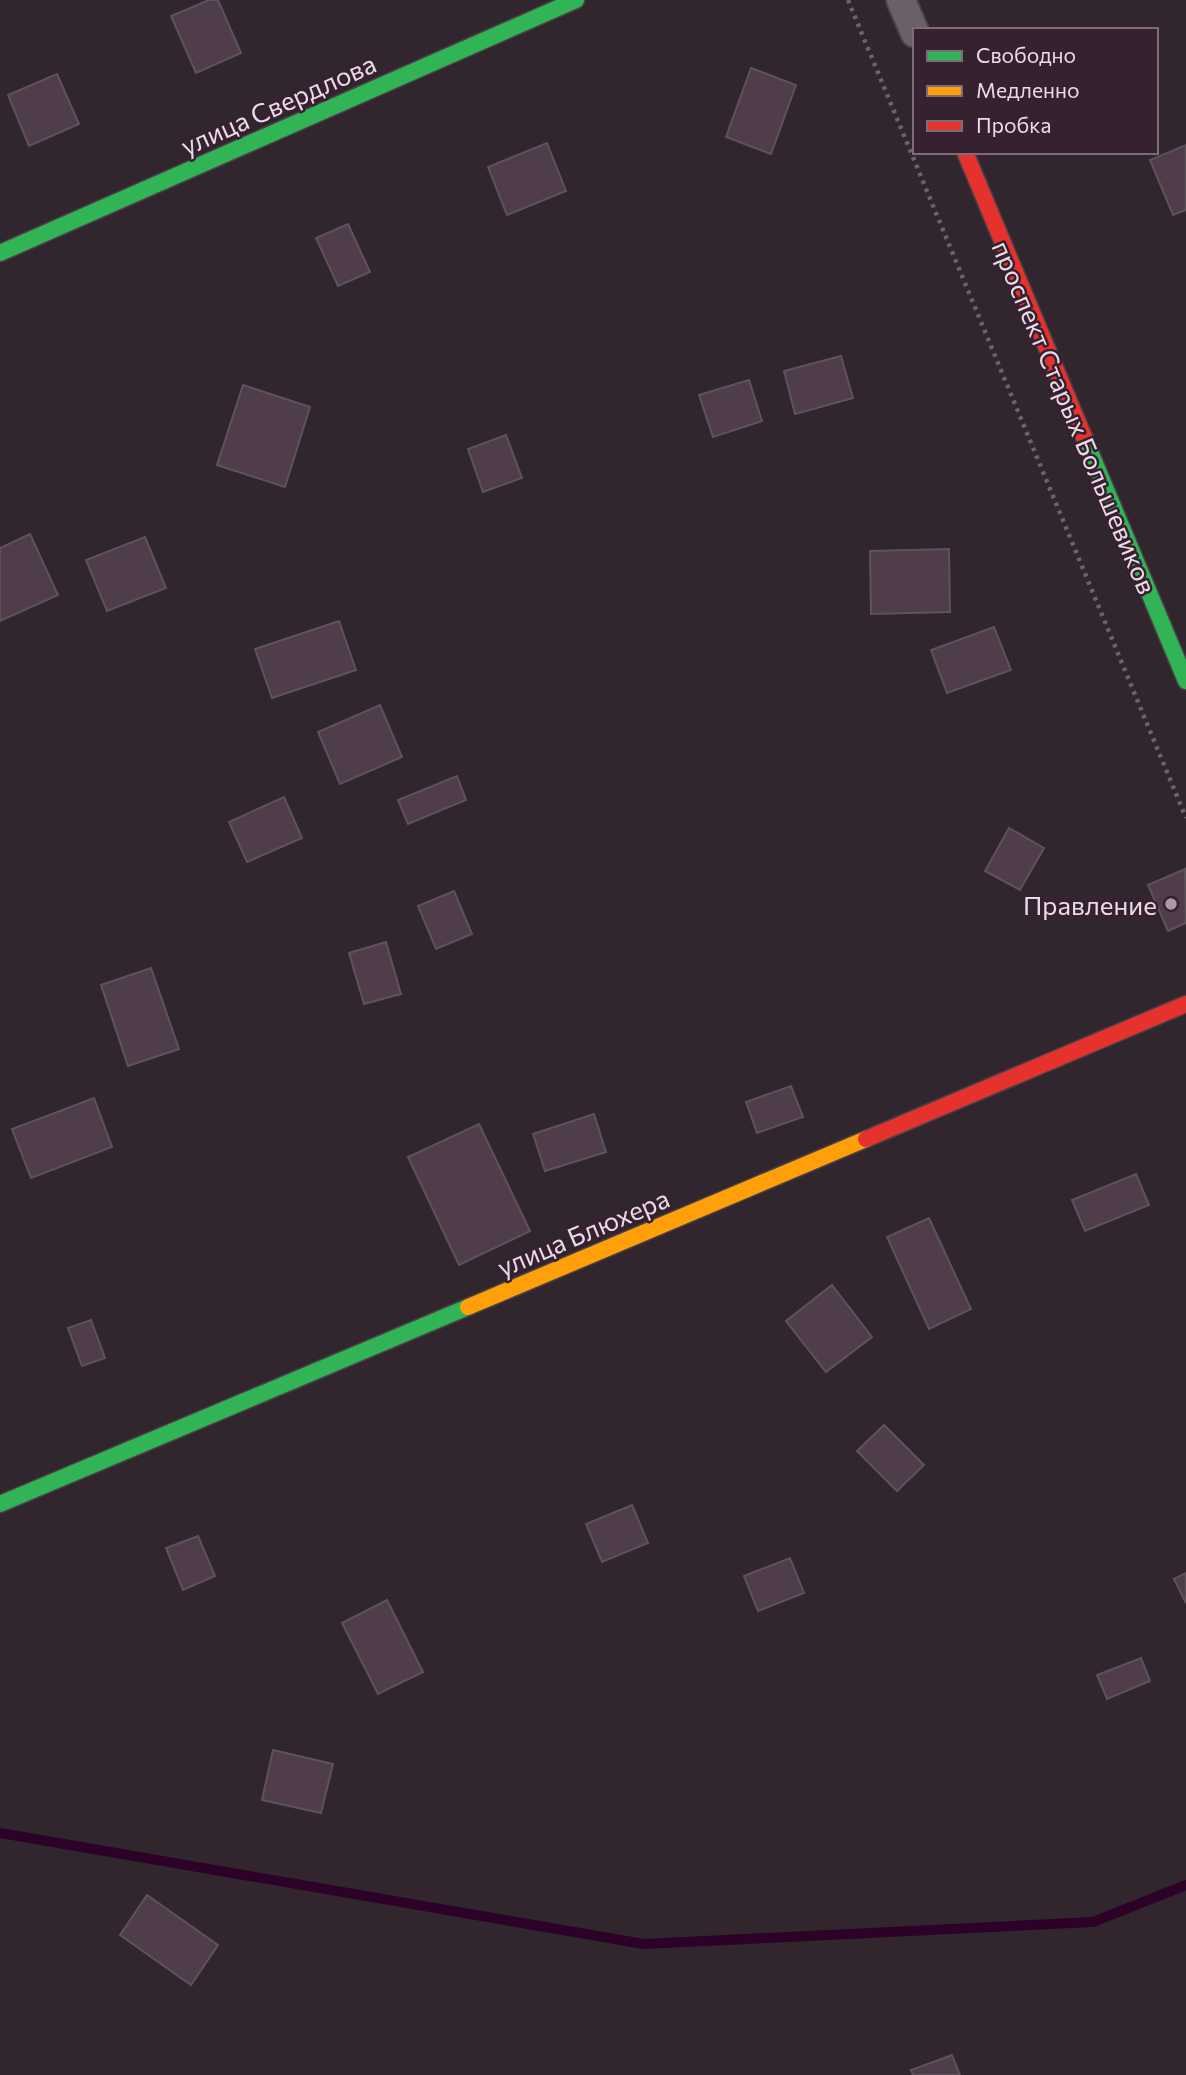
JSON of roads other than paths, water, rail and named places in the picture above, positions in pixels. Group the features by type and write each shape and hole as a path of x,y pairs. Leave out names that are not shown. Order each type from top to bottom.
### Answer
{"street":[{"name":"улица Свердлова","path":"0,253 576,0"},
{"path":"901,0 913,28"},
{"name":"проспект Старых Большевиков","path":"966,154 1186,681"},
{"name":"улица Блюхера","path":"0,1504 1186,1004"}],"waterway":[{"path":"0,1833 644,1944 1093,1922 1186,1885"}],"place":[{"name":"Правление","path":"1171,904"}]}
